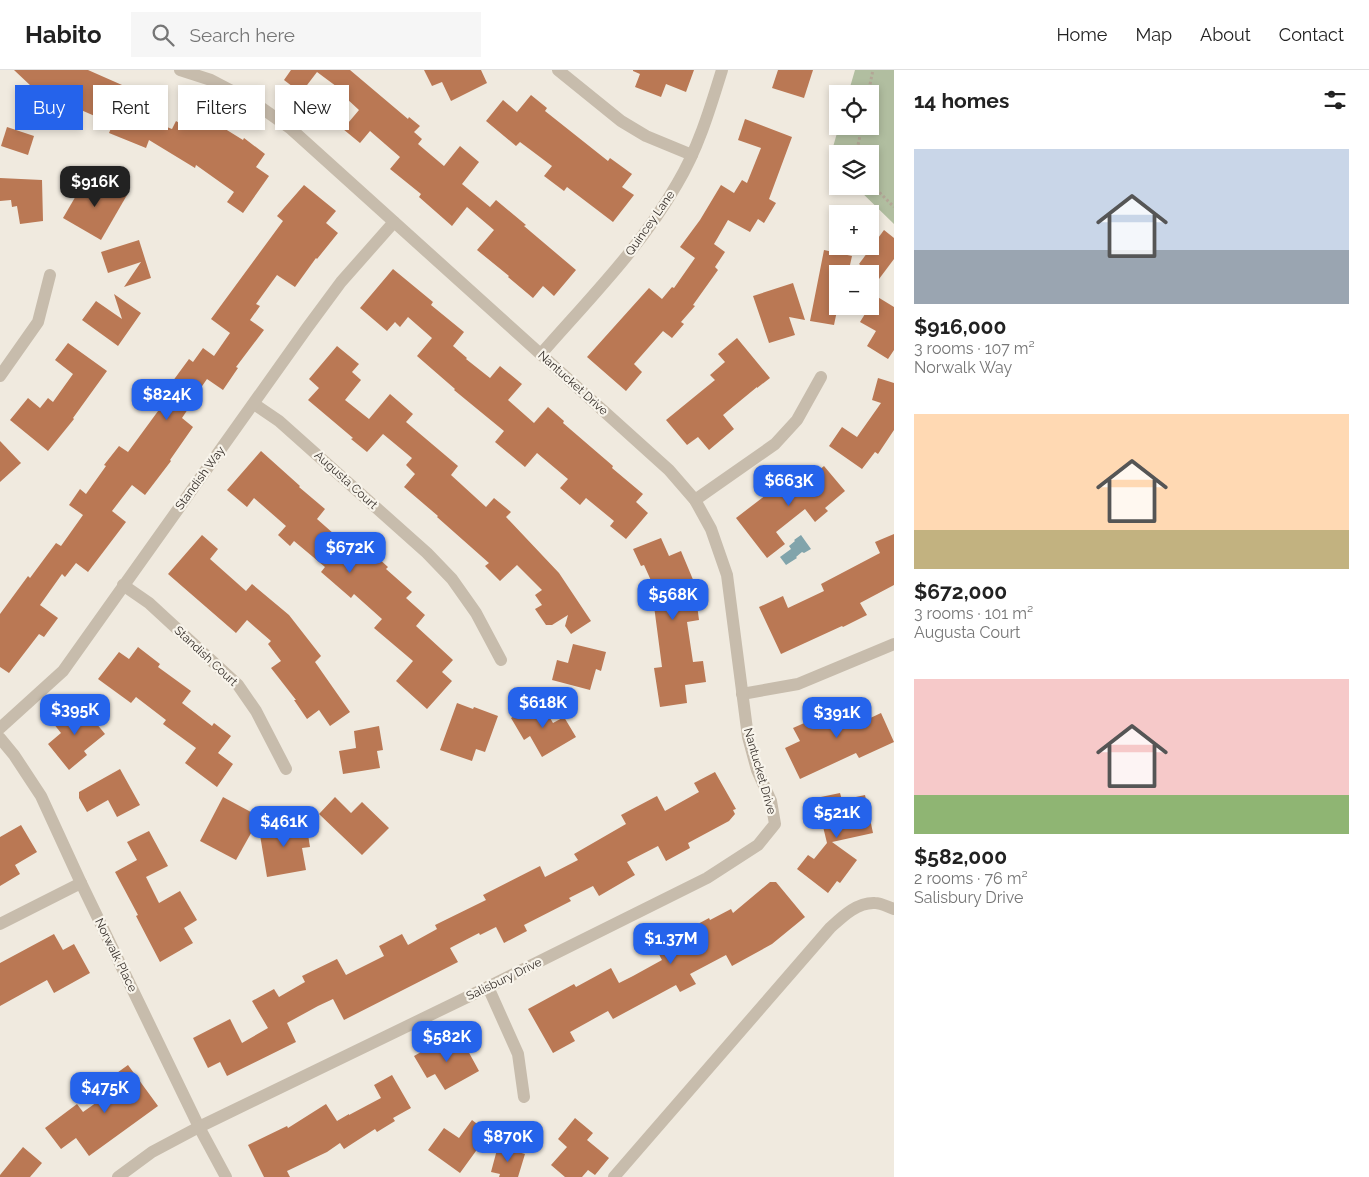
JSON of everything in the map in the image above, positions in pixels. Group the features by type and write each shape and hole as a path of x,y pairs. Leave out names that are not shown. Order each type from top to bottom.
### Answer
{"street":[{"name":"Nantucket Drive","path":"180,70 211,80 253,102 290,128 669,470 695,500 711,529 727,575 748,737 757,770 771,802 775,824"},
{"path":"558,70 620,121 646,136 692,155"},
{"name":"Quincey Lane","path":"541,354 635,247 657,218 692,155 706,120 722,70"},
{"name":"Standish Way","path":"0,728 63,671 307,328 342,282 394,222"},
{"path":"0,376 38,322 50,275"},
{"path":"695,500 775,444 797,420 821,377"},
{"name":"Augusta Court","path":"254,404 279,421 427,553 452,579 476,613 501,660"},
{"name":"Standish Court","path":"123,585 149,603 238,685 256,711 286,769"},
{"path":"742,694 798,684 894,644"},
{"name":"Norwalk Place","path":"0,738 14,755 41,796 81,882 226,1177"},
{"name":"Salisbury Drive","path":"118,1177 152,1152 200,1127 707,878 758,845 775,824"},
{"path":"0,924 81,882"},
{"path":"614,1177 830,928 844,915 860,905 876,903 894,909"},
{"path":"488,987 518,1054 524,1097"}],"path":[{"path":"870,85 873,70"},
{"path":"879,192 894,207"}],"green space":[{"path":"855,70 894,70 894,224 879,209 879,205 874,205 864,195 879,195 879,145 834,145 836,135 879,135 879,85 851,85"}],"water":[{"path":"801,535 811,549 804,553 802,552 797,558 786,565 780,557 791,549 789,546"}],"building":[{"path":"14,70 88,70 122,85 93,85 93,115 83,111 83,85 30,85"},
{"path":"291,70 350,70 408,119 409,117 420,126 414,132 422,139 418,144 444,166 460,146 479,162 462,184 490,207 496,200 576,270 554,296 543,286 533,298 477,250 494,230 467,207 452,226 419,197 421,194 390,169 400,157 370,131 360,143 344,130 349,130 349,122 359,110 349,101 349,85 335,85 317,72 307,85 291,85 284,80"},
{"path":"424,70 481,70 487,83 451,101 442,82 432,86"},
{"path":"633,70 694,70 686,92 666,84 661,97 635,87 640,74"},
{"path":"778,70 813,70 804,98 772,88"},
{"path":"531,95 547,108 545,111 608,161 610,158 632,174 622,187 634,195 613,222 567,187 564,191 544,176 552,166 520,142 516,146 486,121 503,100 517,112"},
{"path":"745,119 792,137 769,199 776,203 764,223 758,219 750,232 728,220 714,244 725,252 715,267 718,270 693,305 695,306 681,322 684,324 672,338 663,331 634,364 642,372 626,391 587,357 649,288 662,299 672,287 674,288 695,258 680,247 700,220 721,185 734,193 742,180 747,183 761,148 738,140"},
{"path":"176,121 178,122 178,130 227,130 243,140 244,138 265,154 256,167 269,176 243,213 227,202 234,192 196,165 195,168 149,140 146,148 109,133 110,130 168,130 168,127 172,129"},
{"path":"7,127 34,136 28,155 1,146"},
{"path":"0,178 42,180 43,221 20,224 17,206 12,207 11,200 0,201"},
{"path":"84,182 106,183 127,195 101,240 63,218"},
{"path":"304,185 336,211 326,223 338,233 316,258 295,287 277,275 256,304 260,306 250,320 264,330 236,367 238,368 223,390 207,379 182,418 193,427 171,461 145,495 132,485 112,511 126,522 88,572 76,563 65,577 62,574 40,605 58,618 44,637 39,634 9,673 0,667 0,614 28,576 30,578 56,543 61,546 83,515 69,505 80,489 86,494 106,466 104,465 119,446 128,452 161,407 156,404 189,359 193,362 203,348 214,356 230,333 211,319 283,221 277,216"},
{"path":"884,230 894,238 894,259 879,279 879,265 859,264 866,255 879,255 879,237"},
{"path":"139,240 151,278 124,287 141,262 108,273 101,252"},
{"path":"824,250 829,251 829,255 852,256 850,265 829,265 829,315 836,315 834,325 810,321"},
{"path":"393,269 433,302 431,305 464,332 453,346 466,359 490,378 500,366 522,384 508,400 534,423 548,407 564,421 563,423 613,466 612,468 643,494 636,502 648,513 626,539 610,526 614,521 586,498 580,505 560,488 568,479 537,453 525,467 495,442 504,431 454,390 417,356 432,338 408,317 400,327 395,322 387,331 360,308"},
{"path":"793,283 805,320 789,317 795,335 769,343 753,296"},
{"path":"114,294 141,313 118,346 82,320 96,301 122,319"},
{"path":"879,298 894,307 894,350 888,359 867,346 876,331 860,322 864,315 879,315"},
{"path":"737,338 770,378 723,415 734,429 709,450 698,437 687,445 666,420 715,380 710,375 725,362 718,354"},
{"path":"68,343 107,371 74,419 48,451 10,420 28,398 40,408 48,398 53,402 73,374 55,360"},
{"path":"337,346 359,364 352,372 361,380 345,400 369,419 390,394 413,414 406,422 458,466 451,475 486,507 494,498 511,512 506,517 559,573 591,621 571,634 565,626 568,615 552,625 546,625 535,609 542,605 535,595 542,590 517,565 500,581 485,566 489,563 404,487 415,474 406,465 412,458 383,434 367,452 308,400 319,388 309,379"},
{"path":"878,378 894,383 894,430 878,454 875,452 862,469 829,446 842,427 857,437 881,403 872,400"},
{"path":"0,441 21,463 0,482"},
{"path":"261,451 325,509 317,519 334,534 330,538 356,561 367,548 388,567 386,569 412,592 406,598 425,615 416,626 453,660 442,672 452,681 427,709 396,681 413,661 374,628 382,619 354,594 351,598 321,572 325,567 294,541 290,546 278,535 286,526 254,498 247,507 227,490"},
{"path":"824,466 845,491 825,508 828,511 815,522 805,509 776,532 785,544 767,558 736,518 798,471 806,481"},
{"path":"894,534 894,585 860,603 867,615 781,654 759,607 783,596 788,608 824,591 821,584 880,553 875,542"},
{"path":"202,535 218,549 210,559 246,591 252,584 289,615 321,656 315,662 350,712 330,726 319,710 307,719 294,700 296,700 271,668 281,661 268,644 271,641 247,620 236,633 168,574"},
{"path":"661,538 669,556 681,551 694,582 699,620 687,622 693,662 703,661 706,682 685,685 687,703 660,707 654,668 662,667 654,606 662,605 644,565 641,566 633,549"},
{"path":"573,644 606,652 601,671 596,669 590,690 552,680 557,660 568,663"},
{"path":"138,647 160,664 158,667 191,691 182,703 212,726 214,723 231,736 218,753 233,764 217,787 185,763 196,748 163,724 166,720 136,697 131,703 98,679 119,652 129,659"},
{"path":"856,700 866,720 881,713 894,742 859,758 856,753 800,779 785,748 800,741 793,728"},
{"path":"540,701 553,723 564,717 576,737 542,757 530,736 524,740 511,718"},
{"path":"79,702 105,734 84,751 87,755 69,770 48,744 61,733 53,723"},
{"path":"457,703 498,716 485,752 476,749 472,761 440,750"},
{"path":"379,726 383,750 377,751 380,768 343,774 339,751 356,748 354,731"},
{"path":"120,769 140,805 117,817 108,800 87,812 79,798 79,792"},
{"path":"715,772 736,809 733,810 735,814 729,821 688,843 690,848 666,861 658,846 627,862 635,875 599,896 593,886 569,898 571,901 524,925 527,931 504,943 496,927 480,935 479,933 450,948 458,962 344,1020 333,999 318,1006 287,1023 296,1042 227,1076 220,1062 208,1068 193,1038 230,1019 242,1043 268,1028 252,1001 274,989 279,997 305,982 302,976 337,959 346,975 384,956 379,946 402,934 408,945 437,929 435,925 486,900 483,895 540,866 545,877 578,860 574,854 626,824 621,815 657,796 665,811 699,792 694,783"},
{"path":"840,793 842,800 865,795 873,833 832,842 857,860 840,883 837,881 828,893 797,869 808,855 814,859 827,843 816,798"},
{"path":"223,797 260,817 236,860 200,841"},
{"path":"335,797 351,813 362,802 389,828 362,855 319,814"},
{"path":"306,822 310,847 302,848 306,870 267,877 259,829"},
{"path":"21,825 37,852 15,865 20,874 0,886 0,837"},
{"path":"149,831 168,866 146,877 159,903 180,891 197,920 184,928 193,943 160,962 115,872 137,860 127,842"},
{"path":"770,882 776,882 805,917 772,944 732,966 726,955 690,974 696,984 680,992 676,985 613,1019 608,1011 570,1032 575,1041 553,1053 528,1009 574,984 576,987 611,968 619,983 633,976 662,960 655,947 709,918 710,920 731,909 733,913"},
{"path":"54,934 63,950 74,944 90,973 54,993 47,980 0,1006 0,963"},
{"path":"451,1035 462,1052 467,1049 479,1071 445,1090 435,1074 427,1078 414,1056"},
{"path":"128,1065 158,1106 89,1156 76,1138 61,1149 45,1128 77,1104 83,1112 107,1095 100,1085"},
{"path":"392,1075 411,1108 393,1118 395,1121 377,1132 375,1129 344,1149 340,1143 327,1152 287,1171 290,1177 264,1177 248,1145 287,1126 288,1128 326,1104 337,1121 381,1098 374,1085"},
{"path":"575,1118 593,1133 587,1140 609,1158 595,1175 588,1170 582,1177 565,1177 551,1165 567,1147 558,1139"},
{"path":"472,1120 489,1133 460,1173 428,1150 444,1128 459,1138"},
{"path":"498,1146 525,1154 518,1177 499,1177 500,1174 491,1172"},
{"path":"23,1147 42,1163 30,1177 0,1177 0,1175"}]}
